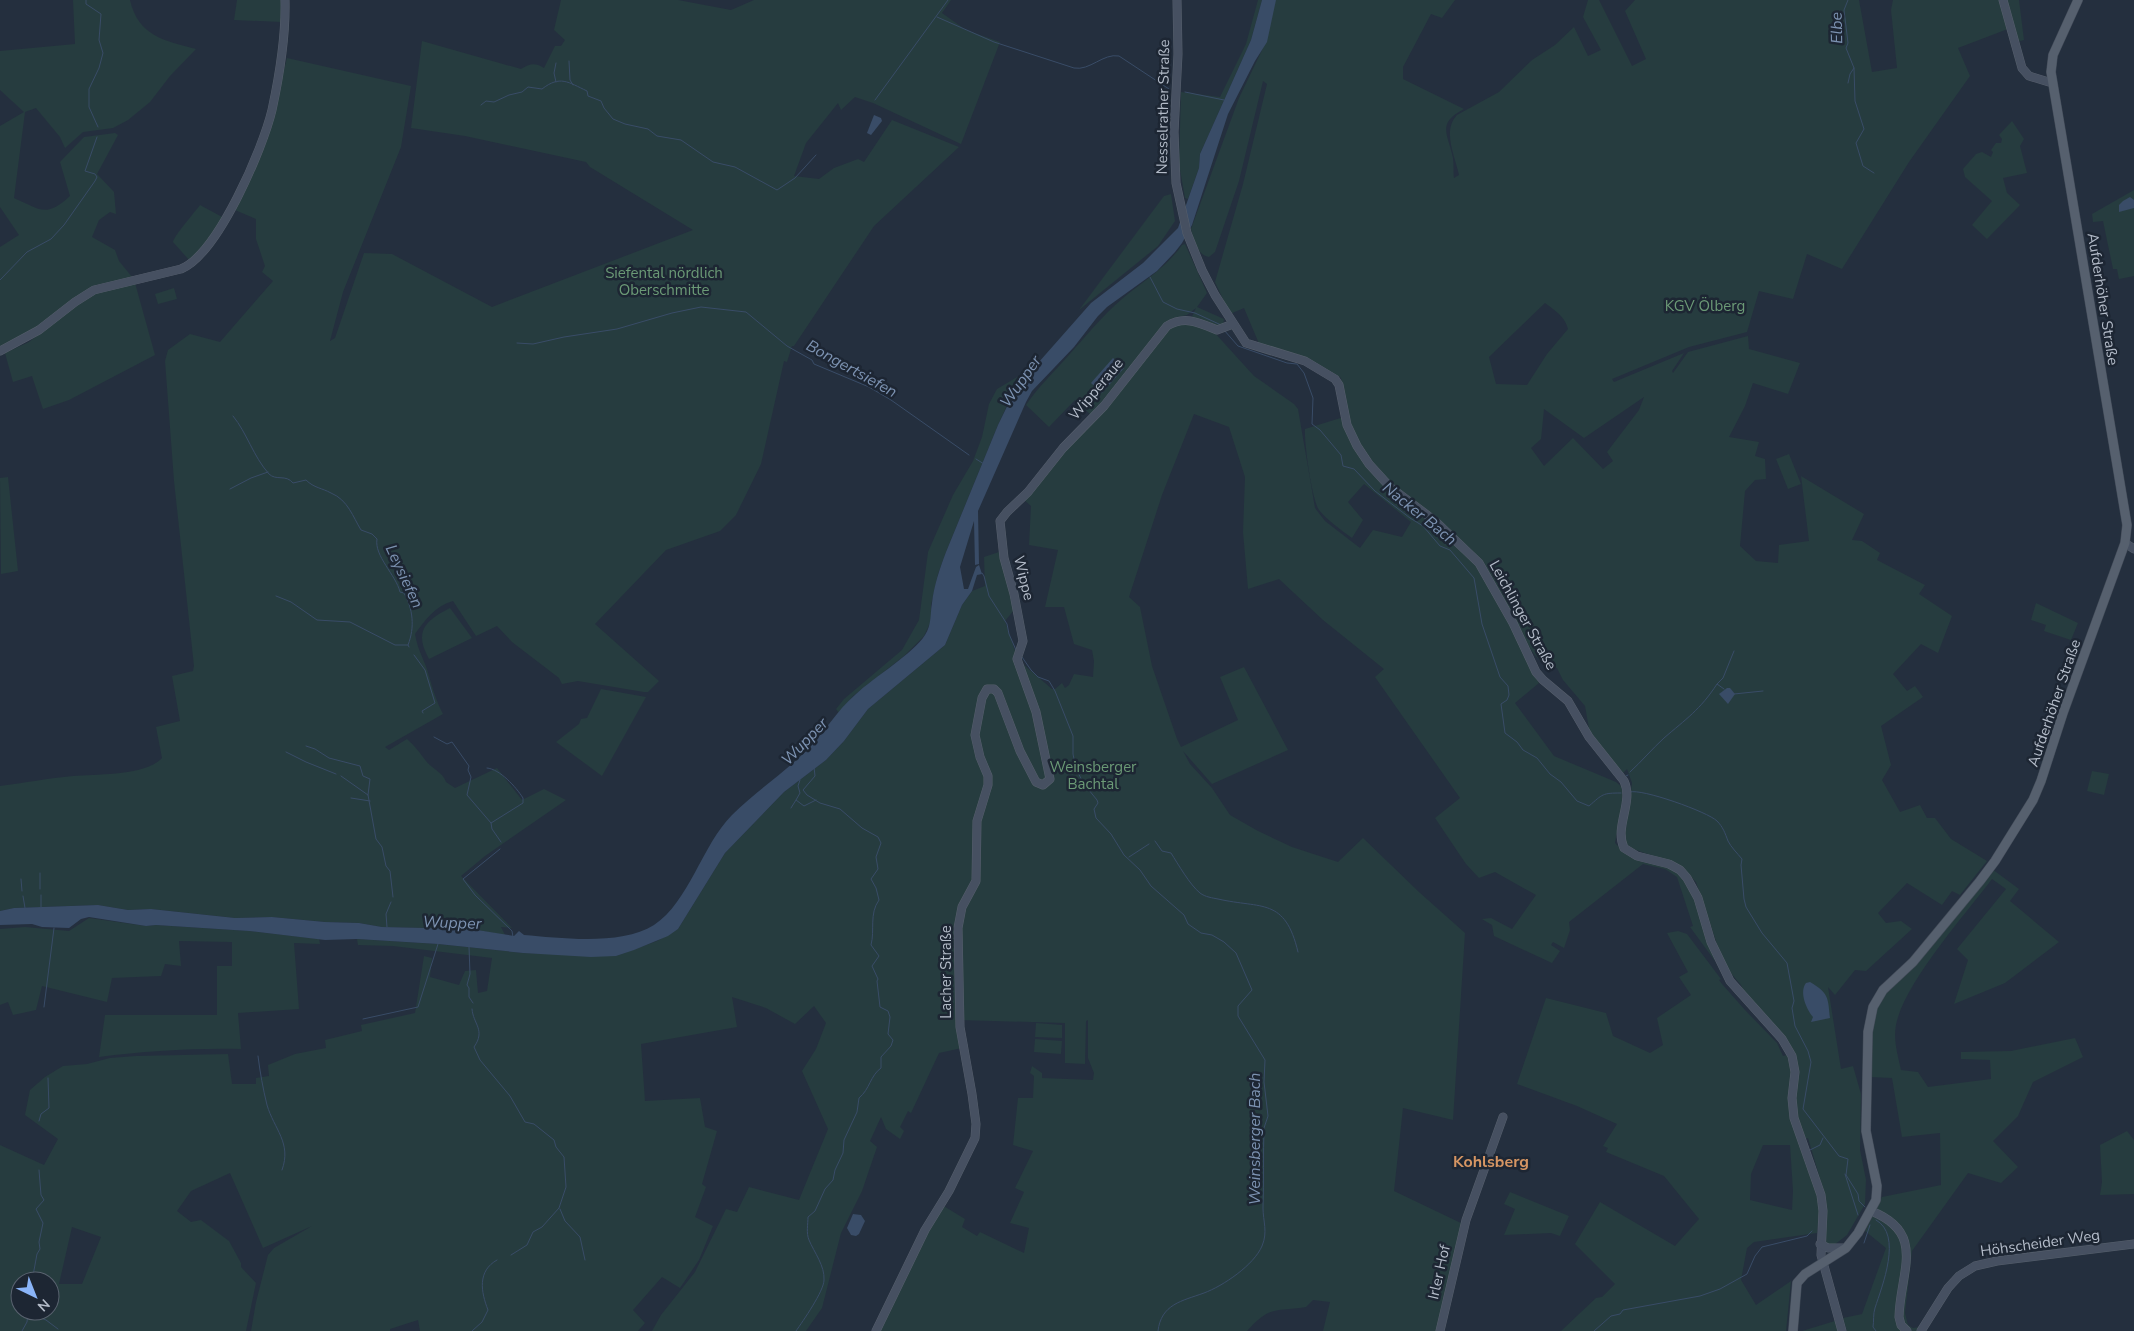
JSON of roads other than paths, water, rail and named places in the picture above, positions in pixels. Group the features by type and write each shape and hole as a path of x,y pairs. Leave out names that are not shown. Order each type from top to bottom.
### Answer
{"main road":[{"name":"Aufderhöher Straße","path":"1793,1331 1796,1284 1805,1274 1846,1248 1858,1233 1871,1211 1877,1193 1866,1131 1868,1032 1873,1007 1883,990 1913,962 1990,868 2033,800 2125,543 2127,525 2118,465 2051,72 2053,55 2078,0"}],"street":[{"path":"0,351 28,338 94,290 188,266 204,251 228,216 267,126 286,32 285,0"},
{"name":"Nesselrather Straße","path":"1177,0 1178,54 1174,132 1177,191 1187,232 1194,254 1202,270"},
{"path":"2003,0 2022,68 2029,76 2052,83"},
{"name":"Leichlinger Straße","path":"1202,270 1226,327 1248,344 1305,360 1335,379 1339,385 1347,425 1368,464 1390,487 1435,521 1479,563 1513,623 1536,672 1568,701 1589,737 1624,781 1626,785 1626,806 1621,835 1624,848 1637,856 1674,866 1690,882 1698,898 1711,942 1730,981 1782,1039 1792,1056 1795,1072 1792,1098 1795,1123 1811,1164 1822,1202 1820,1244 1823,1264 1842,1331"},
{"name":"Wipperaue","path":"1000,522 1006,512 1028,492 1063,448 1104,406 1167,326 1188,320 1226,327"},
{"name":"Wippe","path":"1000,522 1004,558 1015,596 1023,640"},
{"path":"2125,543 2134,549"},
{"name":"Lacher Straße","path":"876,1331 926,1230 949,1191 976,1138 972,1094 960,1027 958,928 961,911 976,881 976,821 988,781 978,749 976,731 982,698 988,689 994,689 998,693 1020,751 1036,782 1045,785 1049,782 1050,777 1036,712 1017,659 1023,640"},
{"name":"Irler Hof","path":"1440,1331 1466,1220 1503,1118"},
{"path":"1871,1211 1895,1223 1904,1241 1905,1261 1899,1316 1901,1325 1907,1331"},
{"path":"1820,1244 1828,1248 1846,1248"},
{"name":"Höhscheider Weg","path":"1921,1331 1953,1282 1975,1266 1997,1261 2134,1244"}],"water":[{"path":"1262,0 1276,0 1267,42 1255,61 1228,114 1192,225 1182,243 1157,271 1107,307 1074,347 1032,391 978,511 979,564 975,565 974,521 960,567 964,589 968,589 976,567 979,565 982,574 977,575 972,591 962,605 945,645 868,709 844,741 826,760 784,792 725,853 678,929 668,936 616,956 591,957 523,953 438,944 357,939 325,940 249,931 146,926 89,917 81,919 69,928 42,927 32,924 0,925 0,911 14,908 98,905 128,910 151,909 235,918 272,917 359,923 382,927 471,929 514,936 519,931 524,935 573,939 625,936 640,932 654,925 677,902 721,827 732,815 804,753 849,701 912,650 925,635 930,623 933,596 944,558 998,425 1016,388 1091,303 1143,263 1178,228 1199,168 1200,154 1251,40"},
{"path":"874,115 881,118 882,121 871,135 867,133"},
{"path":"2130,197 2134,200 2134,208 2119,212 2119,205"},
{"path":"1113,358 1124,368 1102,393 1091,383"},
{"path":"1730,688 1735,694 1728,704 1719,694"},
{"path":"1810,982 1824,993 1829,1005 1830,1018 1811,1022 1813,1017 1808,1010 1803,996 1806,983"},
{"path":"853,1214 861,1215 865,1221 859,1234 856,1236 851,1235 847,1228"}],"waterway":[{"path":"86,0 86,4 101,14 99,40 103,53 99,68 89,89 89,107 98,127"},
{"path":"875,100 948,0"},
{"name":"Elbe","path":"1848,0 1844,10 1848,43 1846,48 1854,68 1848,83"},
{"path":"937,17 994,42 1074,68 1086,67 1107,57 1119,56 1169,89"},
{"path":"569,61 570,80 573,85"},
{"path":"556,63 554,73 556,82"},
{"path":"1854,68 1855,101 1864,129 1856,143 1863,166 1874,173"},
{"path":"481,105 486,101 494,102 509,95 522,92 528,87 542,89 554,82 564,81 587,91 588,96 601,101 613,119 625,124 648,129 657,136 681,140 713,162 735,167 777,190 795,178 816,155"},
{"path":"1185,92 1224,100"},
{"path":"0,280 27,252 51,239 64,225 95,181 97,177 95,174 85,171 97,137"},
{"name":"Nacker Bach","path":"1150,277 1163,302 1177,309 1195,313 1221,325"},
{"name":"Bongertsiefen","path":"517,343 533,344 617,329 672,313 701,307 746,312 787,346 812,360 814,364 869,387 891,400 969,455"},
{"name":"Nacker Bach","path":"1224,330 1238,346 1287,363 1297,364 1304,373 1313,398 1312,424 1320,430 1341,455 1343,466 1354,469 1375,491 1423,526 1440,546 1450,550 1474,578 1482,624 1500,677 1508,686 1509,695 1507,700 1501,704 1505,733 1517,742 1523,750 1537,758 1577,801 1589,806 1603,795 1621,793"},
{"name":"Leysiefen","path":"233,416 269,474 290,480 293,483 306,480 337,496 349,509 361,530 372,534 377,539 382,559 400,592 404,593 409,605 412,618 409,647"},
{"name":"Bongertsiefen","path":"976,459 984,464"},
{"path":"230,489 268,472"},
{"name":"Weinsberger Bach","path":"982,573 989,596 1007,624 1016,650"},
{"path":"276,596 291,602 317,620 350,622 395,645 408,645"},
{"path":"1717,684 1723,678 1734,651"},
{"name":"Leysiefen","path":"414,655 425,670 435,703 422,711 423,713"},
{"name":"Weinsberger Bach","path":"1022,657 1038,677 1049,681 1055,691 1073,736 1073,754 1076,769 1098,803 1094,809 1096,818 1111,834 1124,855 1140,870 1151,886 1184,915 1188,924 1201,933 1212,935 1224,942 1236,953 1252,990 1238,1006 1238,1016 1265,1060 1264,1082 1268,1116 1264,1128 1264,1241 1252,1260 1229,1280 1212,1290 1181,1301 1168,1309 1163,1315 1158,1331"},
{"path":"1630,772 1664,738 1699,708 1717,684 1724,689"},
{"path":"1734,694 1763,691"},
{"name":"Leysiefen","path":"434,737 447,744 452,742 469,766 468,770 471,777 467,795 491,823"},
{"path":"306,746 315,749 329,758 360,766 363,776 370,779 368,795"},
{"path":"286,752 336,774"},
{"path":"796,1331 817,1298 824,1280 821,1264 808,1237 808,1217 815,1211 825,1189 833,1180 835,1170 843,1153 844,1140 857,1112 859,1098 866,1091 874,1075 881,1068 881,1057 891,1046 893,1040 888,1034 890,1017 888,1011 880,1007 878,979 872,966 879,956 871,945 873,916 879,900 871,879 878,869 876,857 881,843 878,837 862,828 840,809 820,803 807,795 803,790 815,776 814,767"},
{"name":"Leysiefen","path":"487,768 502,775 523,798 523,803 491,823 492,829 501,842"},
{"path":"341,776 368,795 376,839 382,847 386,866 390,871 393,897"},
{"path":"800,780 798,786 800,793 796,800 804,806 816,800"},
{"name":"Nacker Bach","path":"1630,792 1660,797 1711,817 1724,830 1729,843 1742,859 1746,907 1762,933 1787,963 1794,1001 1792,1008 1795,1026 1808,1051 1811,1062 1803,1109 1839,1156 1848,1159 1846,1175 1858,1194 1859,1201 1865,1207"},
{"path":"351,798 370,801"},
{"path":"791,808 796,800"},
{"path":"1155,841 1162,851 1171,853 1188,880 1202,894 1259,906 1279,914 1293,934 1298,952"},
{"path":"1129,857 1149,844"},
{"name":"Leysiefen","path":"500,849 463,879 475,895 512,931 513,937"},
{"path":"40,873 40,889"},
{"path":"21,879 22,891"},
{"path":"41,895 41,907"},
{"path":"23,896 25,908"},
{"path":"387,927 386,914 391,902"},
{"path":"44,1007 54,928"},
{"path":"363,1019 418,1007 438,944"},
{"path":"469,947 470,974 467,985 469,997 473,1003"},
{"path":"472,1009 479,1031 474,1047 480,1060 510,1096 525,1122 534,1124 554,1140 556,1147 564,1157 566,1187 559,1208 542,1227 533,1232 527,1245 511,1255"},
{"path":"258,1056 267,1105 281,1136 285,1152 282,1170"},
{"path":"39,1121 41,1114 49,1108 48,1078"},
{"path":"1810,1150 1820,1145 1823,1138"},
{"path":"34,1271 37,1254 40,1249 39,1242 43,1223 36,1209 44,1200 41,1195 39,1170"},
{"path":"1845,1174 1858,1215"},
{"path":"560,1209 565,1221 580,1237 585,1260"},
{"name":"Nacker Bach","path":"1876,1220 1884,1227 1888,1237 1889,1249 1886,1274 1874,1313 1873,1327 1876,1331"},
{"path":"1864,1243 1870,1225"},
{"path":"1594,1331 1611,1316 1620,1314 1623,1310 1700,1296 1720,1289 1747,1274 1755,1256 1762,1247 1807,1236 1812,1231"},
{"path":"472,1331 482,1322 488,1310 482,1282 486,1270 497,1260"},
{"path":"22,1331 27,1321"},
{"path":"47,1321 58,1329"}],"district":[{"name":"Kohlsberg","path":"1491,1161"}],"park label":[{"name":"Siefental nördlich Oberschmitte","path":"664,282"},
{"name":"KGV Ölberg","path":"1705,306"},
{"name":"Weinsberger Bachtal","path":"1093,776"}],"water label":[{"name":"Wupper","path":"1020,381"},
{"name":"Wupper","path":"804,741"},
{"name":"Wupper","path":"452,922"}]}
